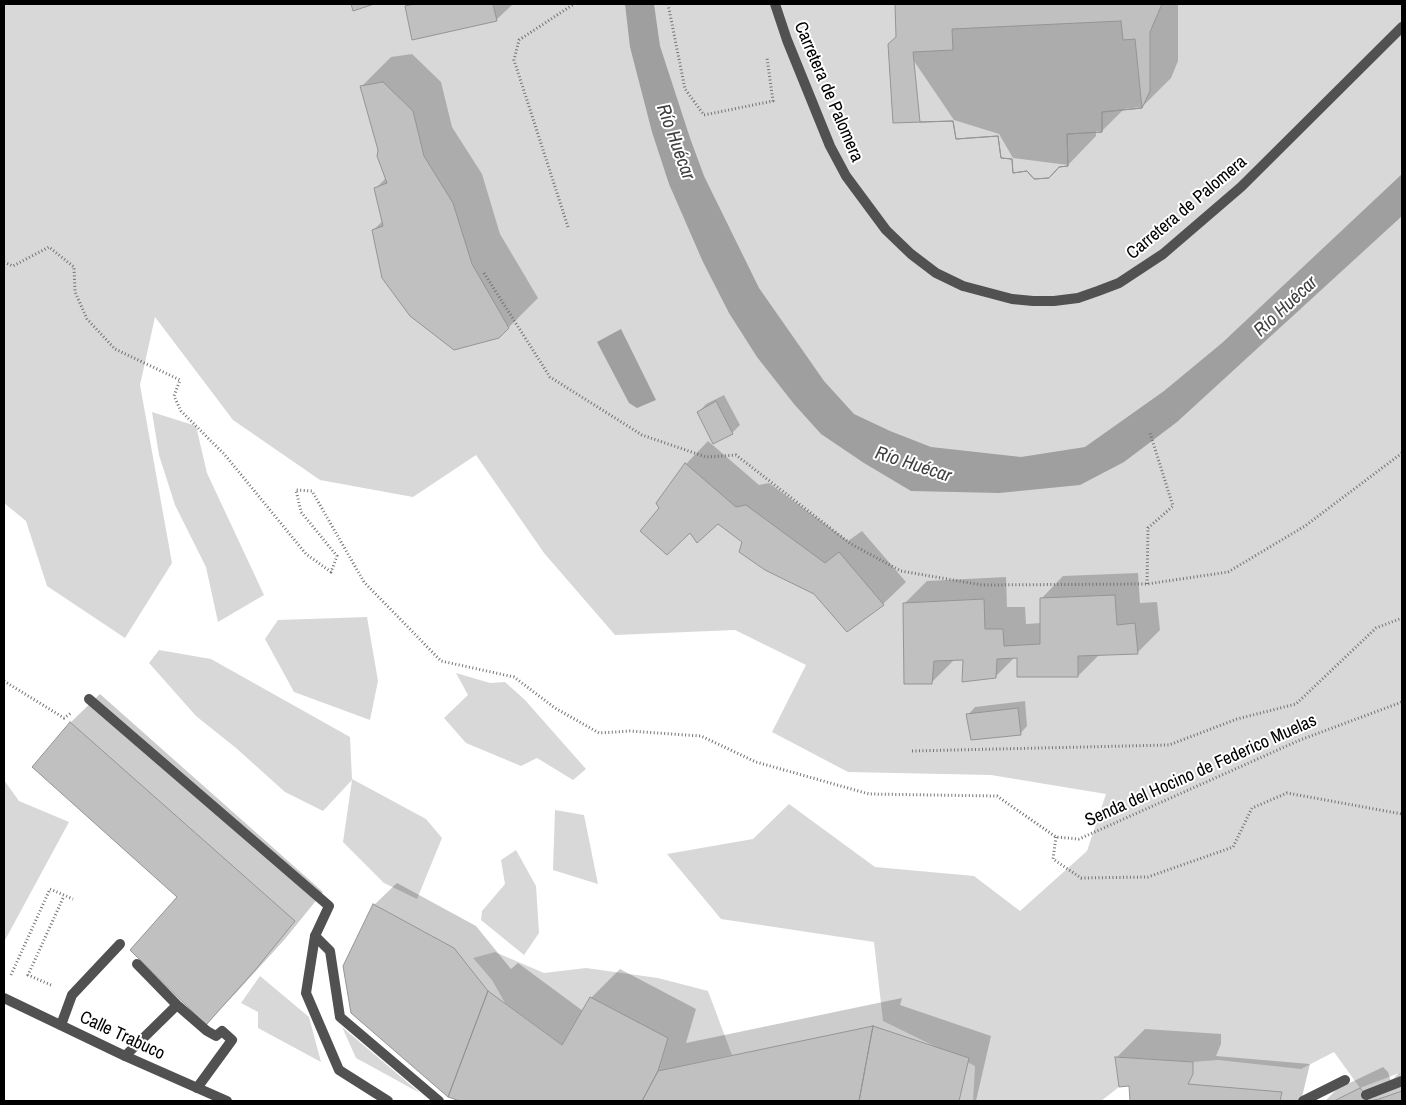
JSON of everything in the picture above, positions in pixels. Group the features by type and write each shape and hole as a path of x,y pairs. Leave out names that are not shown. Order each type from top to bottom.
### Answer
{"street":[{"name":"Carretera de Palomera","path":"775,4 793,56 830,146 846,176 886,230 911,254 936,273 963,286 1012,299 1033,301 1078,298 1098,291 1119,283 1163,254 1241,187 1402,27"},
{"path":"89,699 329,906 315,936 306,993 339,1070 388,1101"},
{"path":"315,936 330,952 340,1017 439,1101"},
{"path":"61,1025 72,995 120,944"},
{"path":"137,964 177,1005 207,1030 216,1036 222,1031 232,1040 197,1088"},
{"name":"Calle Trabuco","path":"4,998 125,1056 227,1101"},
{"path":"125,1056 177,1005"},
{"path":"1304,1101 1346,1080"},
{"path":"1366,1094 1402,1081"}],"path":[{"path":"568,227 514,60 519,40 574,4"},
{"path":"668,4 685,89 704,115 773,101 767,55"},
{"name":"Senda del Hocino de Federico Muelas","path":"4,262 13,266 49,247 74,267 75,292 87,319 115,349 180,380 174,396 181,411 225,455 306,554 331,572 337,556 302,512 296,490 312,491 364,582 441,661 514,678 555,708 599,733 630,731 701,736 756,762 870,794 997,796 1056,836 1079,839 1300,740 1402,702"},
{"path":"484,272 550,377 642,435 706,457 736,455 851,544 902,572 982,585 1147,584 1228,572 1305,526 1402,453"},
{"path":"1147,584 1148,528 1173,506 1150,433"},
{"path":"912,751 1169,745 1237,719 1296,704 1376,628 1402,618"},
{"path":"4,681 64,718 74,711"},
{"path":"1056,836 1053,859 1081,878 1148,877 1233,847 1252,808 1287,793 1402,814"},
{"path":"8,981 50,889 72,899"},
{"path":"64,896 28,975 72,995"}],"shaded area":[{"path":"4,4 1402,4 1402,1072 1360,1088 1334,1052 1301,1069 1218,1060 1193,1062 1115,1057 1119,1087 1101,1101 973,1101 975,1066 883,1021 874,942 721,919 667,854 753,839 789,804 875,867 974,876 1020,911 1087,851 1106,794 991,775 848,772 772,732 806,665 735,630 615,635 544,553 476,455 413,497 320,480 233,420 155,317 140,385 172,563 125,638 47,586 26,521 4,503"},
{"path":"152,412 196,426 207,473 264,595 218,622 206,567 175,505 159,455"},
{"path":"367,617 378,681 370,720 294,692 265,639 278,620"},
{"path":"159,650 211,659 350,737 352,779 426,819 442,838 417,899 384,883 343,842 352,780 323,811 285,792 236,748 196,716 149,663"},
{"path":"456,673 490,683 505,682 525,700 586,769 573,780 537,758 521,766 466,743 444,718 468,695"},
{"path":"4,780 19,801 69,822 4,942"},
{"path":"555,810 584,815 598,884 553,870"},
{"path":"516,850 536,886 539,933 524,955 481,920 482,911 505,884 501,860"},
{"path":"495,952 544,973 586,968 658,978 708,991 732,1055 658,1071 562,1045 505,1003 492,980 473,958"},
{"path":"260,976 309,1017 321,1062 258,1028 258,1012 241,1003"},
{"path":"342,1027 420,1093 356,1058"}],"water":[{"name":"Río Huécar","path":"625,4 654,4 660,46 704,176 759,288 824,381 854,414 931,447 1021,457 1085,447 1164,391 1222,343 1402,174 1402,216 1177,422 1124,462 1080,485 999,493 911,491 821,434 794,404 757,357 729,313 703,262 669,184 652,132 630,47"},
{"path":"621,329 656,400 637,408 629,403 597,342"}],"building":[{"path":"351,4 374,4 353,11"},
{"path":"415,4 493,4 497,21 412,40 405,6"},
{"path":"895,4 1162,4 1150,32 1150,91 1142,108 1102,112 1102,132 1067,134 1068,166 1059,167 1049,178 1034,179 1027,171 1013,173 1012,159 1001,158 998,136 956,139 953,121 893,123 888,44 896,37"},
{"path":"1121,21 1123,40 1135,39 1142,108 1102,112 1102,132 1067,134 1068,166 1059,167 1049,178 1034,179 1027,171 1013,173 1012,159 1001,158 998,136 956,139 953,121 920,122 913,52 953,50 952,29"},
{"path":"383,82 413,111 424,156 453,203 472,264 509,328 499,338 454,350 410,316 382,278 372,230 383,226 374,188 387,183 377,156 378,150 360,86"},
{"path":"716,401 733,434 713,444 697,412"},
{"path":"685,463 736,507 746,505 825,563 839,552 884,605 847,632 814,594 765,570 739,552 742,542 718,524 697,543 690,533 667,555 640,531 659,508 656,503"},
{"path":"1115,595 1117,625 1135,623 1138,654 1078,656 1078,677 1017,677 1017,658 997,659 996,678 962,682 963,660 934,661 932,684 904,684 903,603 984,599 985,629 1003,629 1004,646 1040,644 1040,598"},
{"path":"1018,708 1021,735 971,740 966,714"},
{"path":"70,722 295,921 256,969 206,1025 130,950 177,897 32,767"},
{"path":"373,904 454,948 488,991 448,1097 351,1013 343,966"},
{"path":"488,991 562,1045 590,997 668,1038 658,1071 642,1101 460,1101 448,1097"},
{"path":"873,1026 859,1101 642,1101 658,1071"},
{"path":"873,1026 969,1058 959,1101 859,1101"},
{"path":"1115,1057 1193,1062 1193,1074 1188,1084 1282,1092 1280,1101 1130,1101 1129,1086 1119,1087"},
{"path":"1360,1088 1368,1101 1334,1101"},
{"path":"1402,1091 1402,1101 1370,1101 1379,1099"}]}
